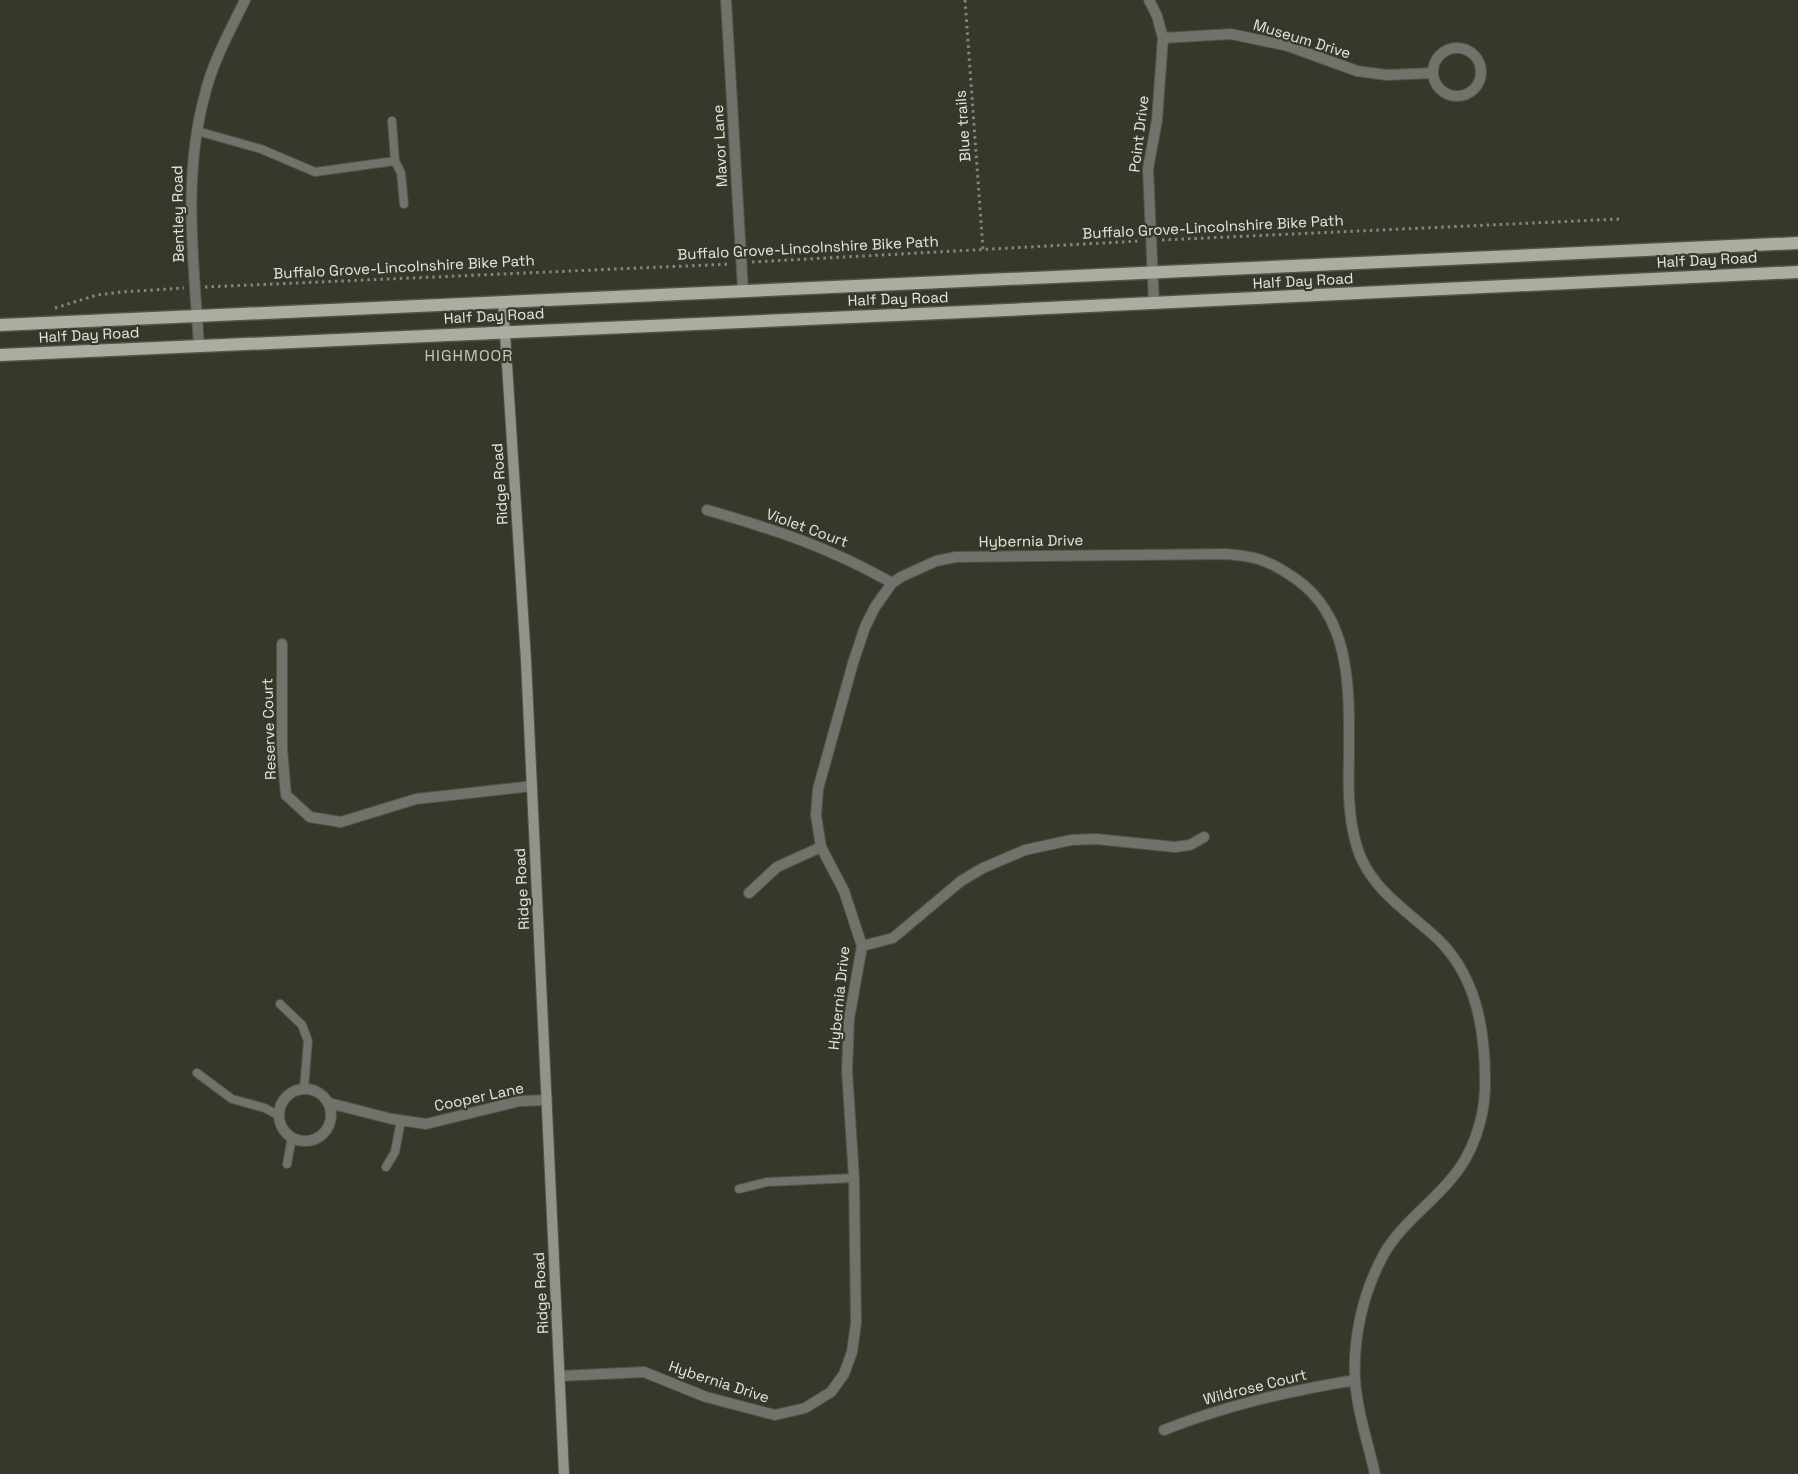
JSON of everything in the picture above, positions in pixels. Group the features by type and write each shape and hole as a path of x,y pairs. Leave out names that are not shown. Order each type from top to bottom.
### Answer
{"main road":[{"name":"Half Day Road","path":"0,325 197,318 743,290 1798,243"},
{"name":"Half Day Road","path":"0,355 505,331 1154,304 1798,272"}],"street":[{"name":"Bentley Road","path":"199,347 190,190 192,152 211,77 245,0"},
{"name":"Mavor Lane","path":"726,0 743,290"},
{"name":"Point Drive","path":"1149,0 1157,16 1163,38 1159,102 1148,169 1154,304"},
{"name":"Museum Drive","path":"1163,38 1231,34 1288,46 1356,71 1386,74 1433,73"},
{"path":"1452,49 1467,50 1479,62 1481,69 1478,84 1473,91 1459,97 1444,93 1438,87 1433,73 1438,58 1452,49"},
{"name":"Ridge Road","path":"503,302 532,786 564,1474"},
{"name":"Violet Court","path":"707,510 793,536 831,551 892,583"},
{"name":"Hybernia Drive","path":"560,1376 644,1372 706,1397 775,1415 805,1408 831,1392 844,1374 852,1352 856,1323 854,1178 847,1071 849,1019 862,946 844,892 820,847 816,815 818,789 865,627 875,607 892,583 936,561 956,557 1226,554 1257,558 1277,567 1309,588 1332,619 1340,638 1345,659 1348,789 1355,837 1361,858 1388,898 1450,951 1463,971 1476,1000 1482,1026 1485,1090 1481,1119 1470,1150 1453,1178 1409,1222 1384,1253 1362,1309 1356,1345 1355,1380 1375,1474"},
{"name":"Reserve Court","path":"282,644 282,749 286,795 310,817 341,822 416,799 532,786"},
{"path":"862,946 893,938 961,881 983,868 1025,850 1071,840 1096,839 1175,847 1190,845 1204,837"},
{"path":"749,893 777,867 820,847"},
{"path":"304,1088 296,1090 283,1100 279,1116 285,1132 292,1137 308,1141 323,1134 331,1120 329,1103"},
{"name":"Cooper Lane","path":"304,1088 319,1092 329,1103 426,1124 520,1101 547,1100"},
{"name":"Wildrose Court","path":"1164,1430 1240,1403 1288,1391 1355,1380"}],"lane":[{"path":"392,121 396,160 401,173 404,204"},
{"path":"197,131 261,149 315,172 396,160"},
{"path":"280,1004 302,1026 308,1042 304,1088"},
{"path":"197,1073 232,1099 265,1108 279,1116"},
{"path":"386,1167 395,1152 401,1120"},
{"path":"287,1164 292,1137"},
{"path":"739,1188 768,1182 854,1178"}],"path":[{"name":"Blue trails","path":"965,0 983,250"},
{"name":"Buffalo Grove-Lincolnshire Bike Path","path":"52,309 97,296 121,292 196,287 741,263 1150,240 1620,219"}],"district":[{"name":"HIGHMOOR","path":"469,355"}]}
